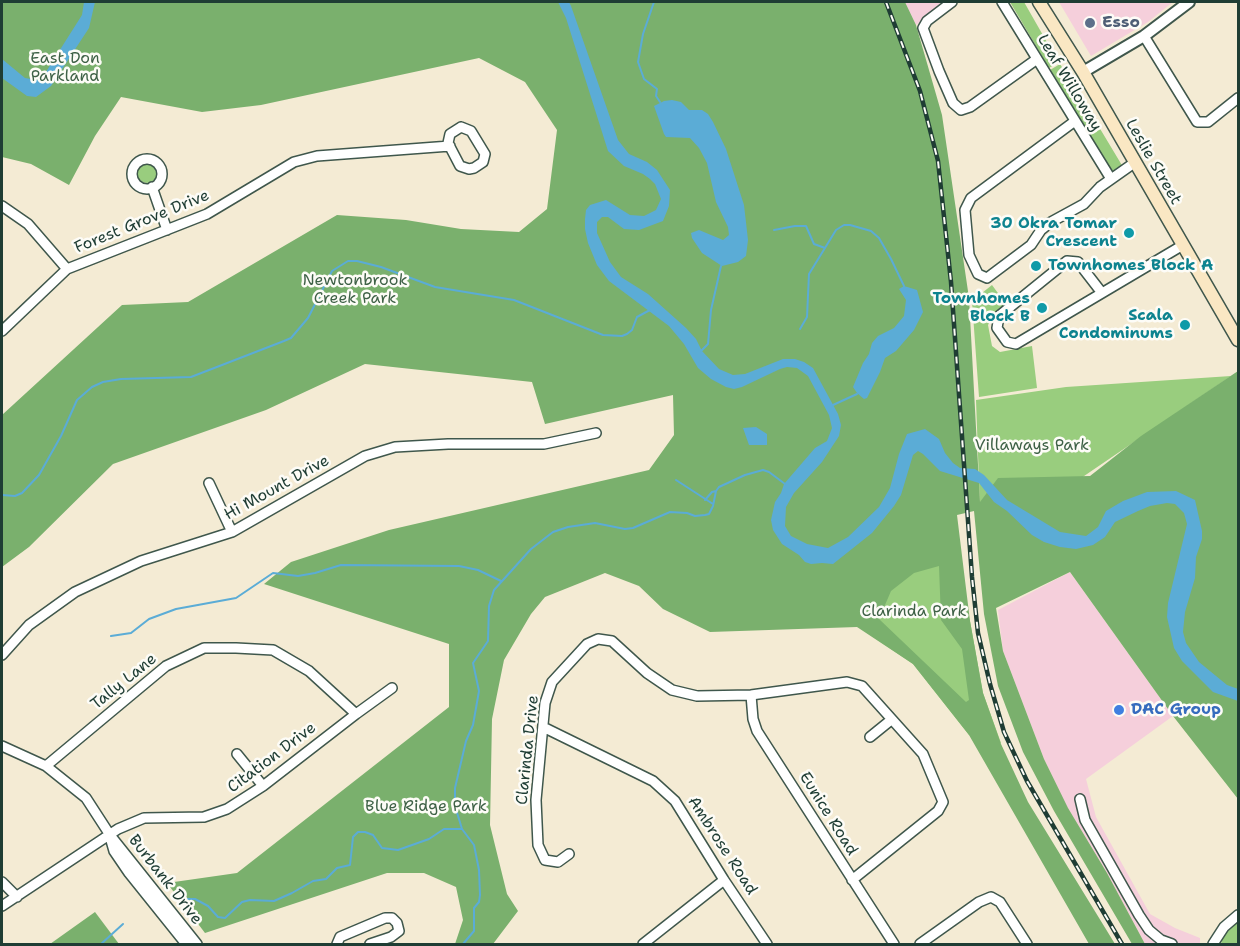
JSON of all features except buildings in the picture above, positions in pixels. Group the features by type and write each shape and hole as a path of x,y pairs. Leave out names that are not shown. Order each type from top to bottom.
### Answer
{"main road":[{"name":"Leslie Street","path":"1039,2 1083,72 1239,340"}],"street":[{"path":"952,2 927,21 923,28 953,103 961,110 970,107 1037,59"},
{"name":"Leaf Willoway","path":"1002,2 1111,179"},
{"path":"1083,72 1144,36 1189,2"},
{"path":"1144,36 1197,122 1208,122 1239,98"},
{"path":"1075,121 971,198 965,210 969,255 978,274 987,278 1031,245 1041,230 1051,222 1084,204 1100,187 1134,163"},
{"path":"461,127 468,128 483,150 483,162 474,168 463,168 450,146 448,140 450,134 461,127"},
{"name":"Forest Grove Drive","path":"2,331 67,269 207,214 294,162 317,156 450,146"},
{"path":"152,188 167,230"},
{"path":"2,206 28,224 67,269"},
{"path":"1102,293 1078,262 1067,261 999,316 997,328 1007,342 1016,344 1183,245"},
{"name":"Hi Mount Drive","path":"2,655 29,625 75,592 141,561 232,532 365,456 395,447 448,444 544,444 596,433"},
{"path":"209,483 232,532"},
{"name":"Clarinda Drive","path":"569,854 558,861 545,860 538,845 536,800 544,703 552,682 587,644 598,639 612,641 647,673 672,690 697,696 752,695 847,682 862,686 923,754 943,802 938,811 852,880"},
{"name":"Tally Lane","path":"46,766 166,666 204,648 273,651 309,671 356,714"},
{"name":"Citation Drive","path":"2,906 118,829 144,819 204,816 227,809 263,786 392,688"},
{"name":"Eunice Road","path":"752,695 753,719 757,731 894,945"},
{"path":"870,737 891,720"},
{"name":"Ambrose Road","path":"543,727 653,781 675,801 767,945"},
{"name":"Burbank Drive","path":"2,746 46,766 86,798 110,834 197,945"},
{"path":"237,754 263,786"},
{"path":"1080,799 1085,820 1149,930 1161,940 1172,945"},
{"name":"Burbank Drive","path":"110,834 114,851 186,945"},
{"path":"643,945 724,880"},
{"path":"2,882 16,897"},
{"path":"920,945 979,902 991,897 999,902 1027,945"},
{"path":"1213,945 1224,927 1239,915"},
{"path":"337,945 340,937 385,918 392,918 397,923 399,931 391,937 371,944 366,927"}],"shaded area":[{"path":"905,2 945,2 916,25"},
{"path":"1059,2 1173,2 1148,22 1091,56"},
{"path":"1070,572 1173,716 1086,779 1096,817 1150,914 1175,928 1200,938 1200,944 1145,944 1107,873 1067,807 1044,759 1003,651 998,610"}],"green space":[{"path":"2,2 905,2 916,25 942,115 969,298 980,502 998,478 1090,476 1141,436 1238,371 1238,799 1173,716 1070,572 996,608 1003,651 1044,759 1068,808 1107,873 1145,944 1132,944 1054,811 1023,752 998,686 984,614 974,511 957,515 970,621 983,693 1001,744 1028,802 1115,944 1089,944 969,735 913,664 857,627 710,632 663,609 639,586 605,573 545,597 531,614 504,660 492,719 490,825 507,894 518,911 493,944 455,944 463,920 456,887 424,873 387,873 205,933 167,883 237,873 449,707 449,644 264,584 291,562 389,530 649,470 674,435 673,395 545,424 532,382 365,364 266,410 113,464 29,547 2,567 2,415 122,305 188,302 337,215 406,220 461,229 519,232 547,209 557,130 525,82 479,58 261,105 202,112 121,97 95,136 69,185 31,164 2,157","holes":["939,566 941,620 962,649 969,700 966,702 879,619 891,591 914,573"]},
{"path":"1010,2 1024,2 1052,51 1050,53 1055,61 1059,62 1049,68"},
{"path":"1060,64 1123,167 1114,172 1108,168 1050,70"},
{"path":"147,163 154,166 157,173 154,180 147,183 140,180 137,173 140,166"},
{"path":"992,285 1006,304 994,314 988,325 992,346 1000,352 1032,346 1037,388 979,397 972,301"},
{"name":"Villaways Park","path":"1231,376 1040,506 982,564 976,400 1066,387"},
{"name":"Clarinda Park","path":"952,547 970,621 983,693 1001,743 969,735 913,664 857,626 874,584"},
{"path":"95,912 119,944 50,944"},
{"path":"1238,922 1238,944 1221,944 1224,933"}],"water":[{"path":"84,2 95,2 89,28 51,86 36,97 27,96 2,78 2,59 25,78 37,80 44,75 82,15"},
{"path":"558,2 569,2 571,6 618,140 629,154 647,162 657,170 670,190 669,206 663,221 639,230 624,229 608,217 602,217 597,222 597,233 610,262 621,277 648,294 686,328 696,339 702,351 719,369 733,375 745,374 783,359 804,362 813,368 838,414 841,425 839,436 822,462 794,493 786,507 785,526 791,536 807,544 828,548 848,537 879,507 890,488 907,434 925,429 939,439 945,453 953,463 960,468 975,469 984,475 1007,500 1060,532 1086,536 1098,527 1106,511 1123,501 1147,492 1176,491 1195,500 1202,531 1196,557 1195,578 1185,612 1183,632 1186,643 1199,662 1227,685 1238,689 1238,701 1213,692 1182,661 1174,648 1167,617 1168,603 1187,524 1184,513 1175,504 1150,506 1115,522 1105,537 1093,545 1076,549 1060,547 1032,535 994,502 979,483 940,471 918,451 913,455 901,495 894,506 872,533 833,564 805,562 799,555 782,544 773,530 771,520 775,502 784,484 815,448 827,441 832,428 829,415 808,376 797,368 780,369 734,389 711,379 698,368 684,344 669,326 609,281 597,265 585,229 586,210 590,205 606,200 630,215 644,216 656,210 661,199 655,184 650,179 624,166 608,151 566,18"},
{"path":"672,100 681,102 689,110 702,110 708,114 726,149 744,205 748,240 746,256 738,262 722,266 702,253 692,238 691,233 699,230 723,240 729,235 728,227 716,202 707,163 699,148 690,138 666,137 664,134 654,106"},
{"path":"904,286 917,290 923,312 914,330 896,351 885,358 867,398 864,399 853,387 872,343 878,336 894,328 904,316 906,300 899,289"},
{"path":"756,427 767,434 767,445 749,445 743,428"}],"waterway":[{"path":"654,2 643,34 638,62 644,79 657,89 656,96 660,102"},
{"path":"800,329 807,317 809,274 836,230 844,225 871,231 879,238 904,286"},
{"path":"774,230 806,226 814,244 825,248"},
{"path":"2,495 15,496 22,493 39,475 61,436 77,400 92,387 103,382 121,379 191,377 291,338 308,318 332,271 348,261 381,267 435,287 514,300 603,335 627,334 632,330 637,317 650,310"},
{"path":"701,351 708,344 711,310 721,266"},
{"path":"833,405 857,394"},
{"path":"463,944 474,931 474,908 479,902 480,895 479,870 474,845 462,829 455,806 455,788 466,741 473,725 479,691 473,663 488,641 489,606 494,590 531,549 553,532 595,523 625,529 633,528 670,512 695,516 709,514 719,487 745,475 763,470 785,484"},
{"path":"676,480 713,504"},
{"path":"705,500 716,491"},
{"path":"111,636 131,633 149,619 176,609 236,598 273,573 298,576 341,565 459,566 478,570 501,581"},
{"path":"186,899 195,899 208,906 218,917 225,918 242,902 274,901 313,881 326,879 337,868 350,865 353,837 358,832 373,835 382,848 398,850 429,839 444,829 462,829"},
{"path":"101,944 123,924"}],"railway":[{"path":"886,2 920,91 938,161 951,282 972,577 978,633 990,684 1004,732 1027,781 1122,944"}],"place":[{"name":"Esso","path":"1090,23"},
{"name":"30 Okra Tomar Crescent","path":"1129,233"},
{"name":"Townhomes Block A","path":"1036,266"},
{"name":"Townhomes Block B","path":"1042,308"},
{"name":"Scala Condominums","path":"1185,325"},
{"name":"DAC Group","path":"1119,710"}],"park label":[{"name":"East Don Parkland","path":"65,68"},
{"name":"Newtonbrook Creek Park","path":"355,290"},
{"name":"Blue Ridge Park","path":"426,807"}]}
